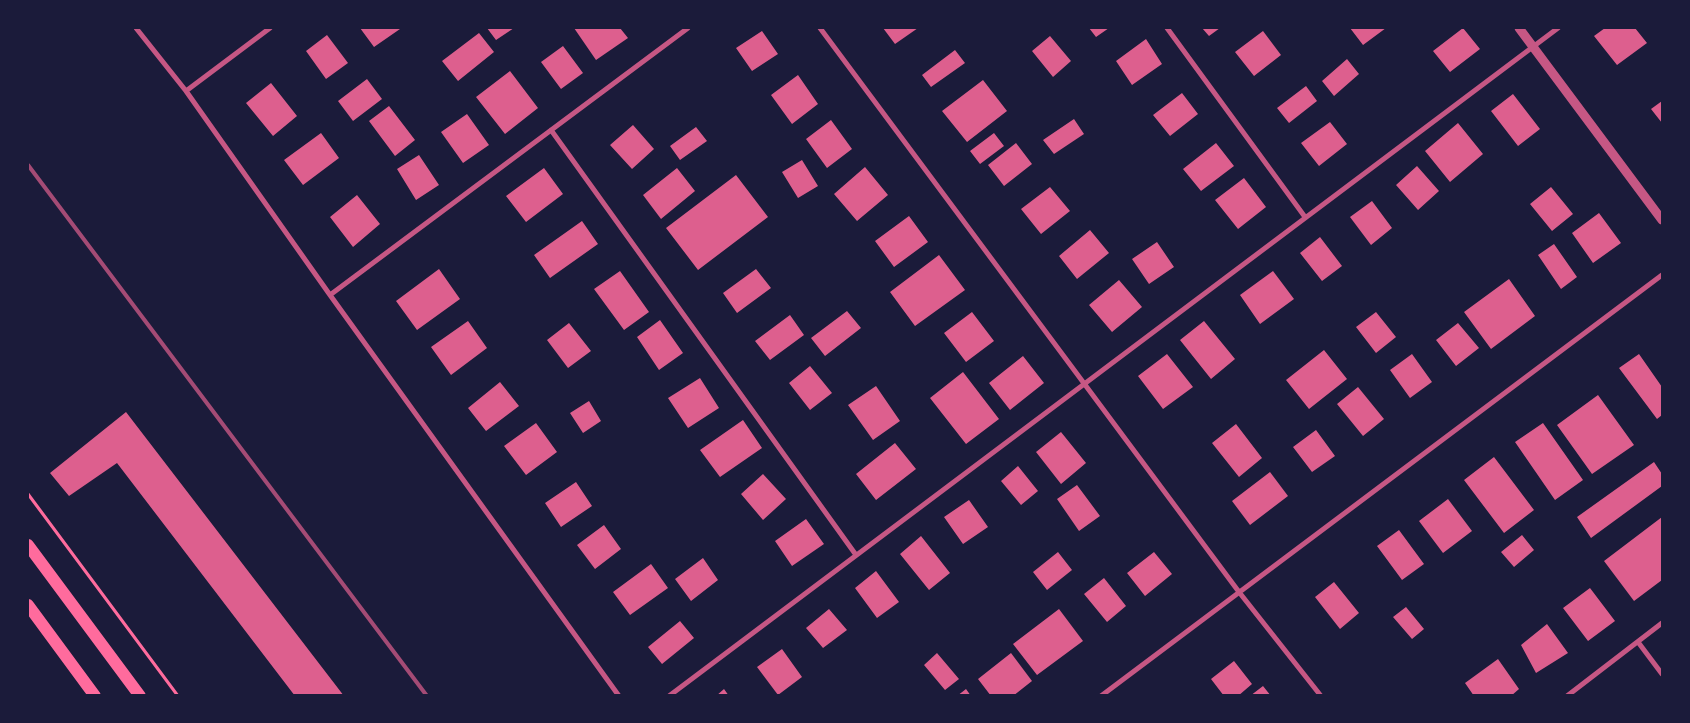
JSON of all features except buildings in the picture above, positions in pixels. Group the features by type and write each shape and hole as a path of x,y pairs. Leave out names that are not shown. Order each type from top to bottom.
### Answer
{"main road":[{"path":"28,545 140,696"},
{"path":"28,605 95,696"}],"street":[{"path":"136,28 186,91 330,295 619,696"},
{"path":"186,91 270,28"},
{"path":"330,295 688,28"},
{"path":"820,28 1239,592 1321,696"},
{"path":"1168,28 1305,218"},
{"path":"1518,28 1662,220"},
{"path":"669,696 1558,28"},
{"path":"551,130 856,555"},
{"path":"1101,696 1662,275"},
{"path":"1567,696 1662,623"},
{"path":"1638,642 1662,674"}],"path":[{"path":"28,494 178,696"}],"railway":[{"path":"28,165 427,696"}]}
